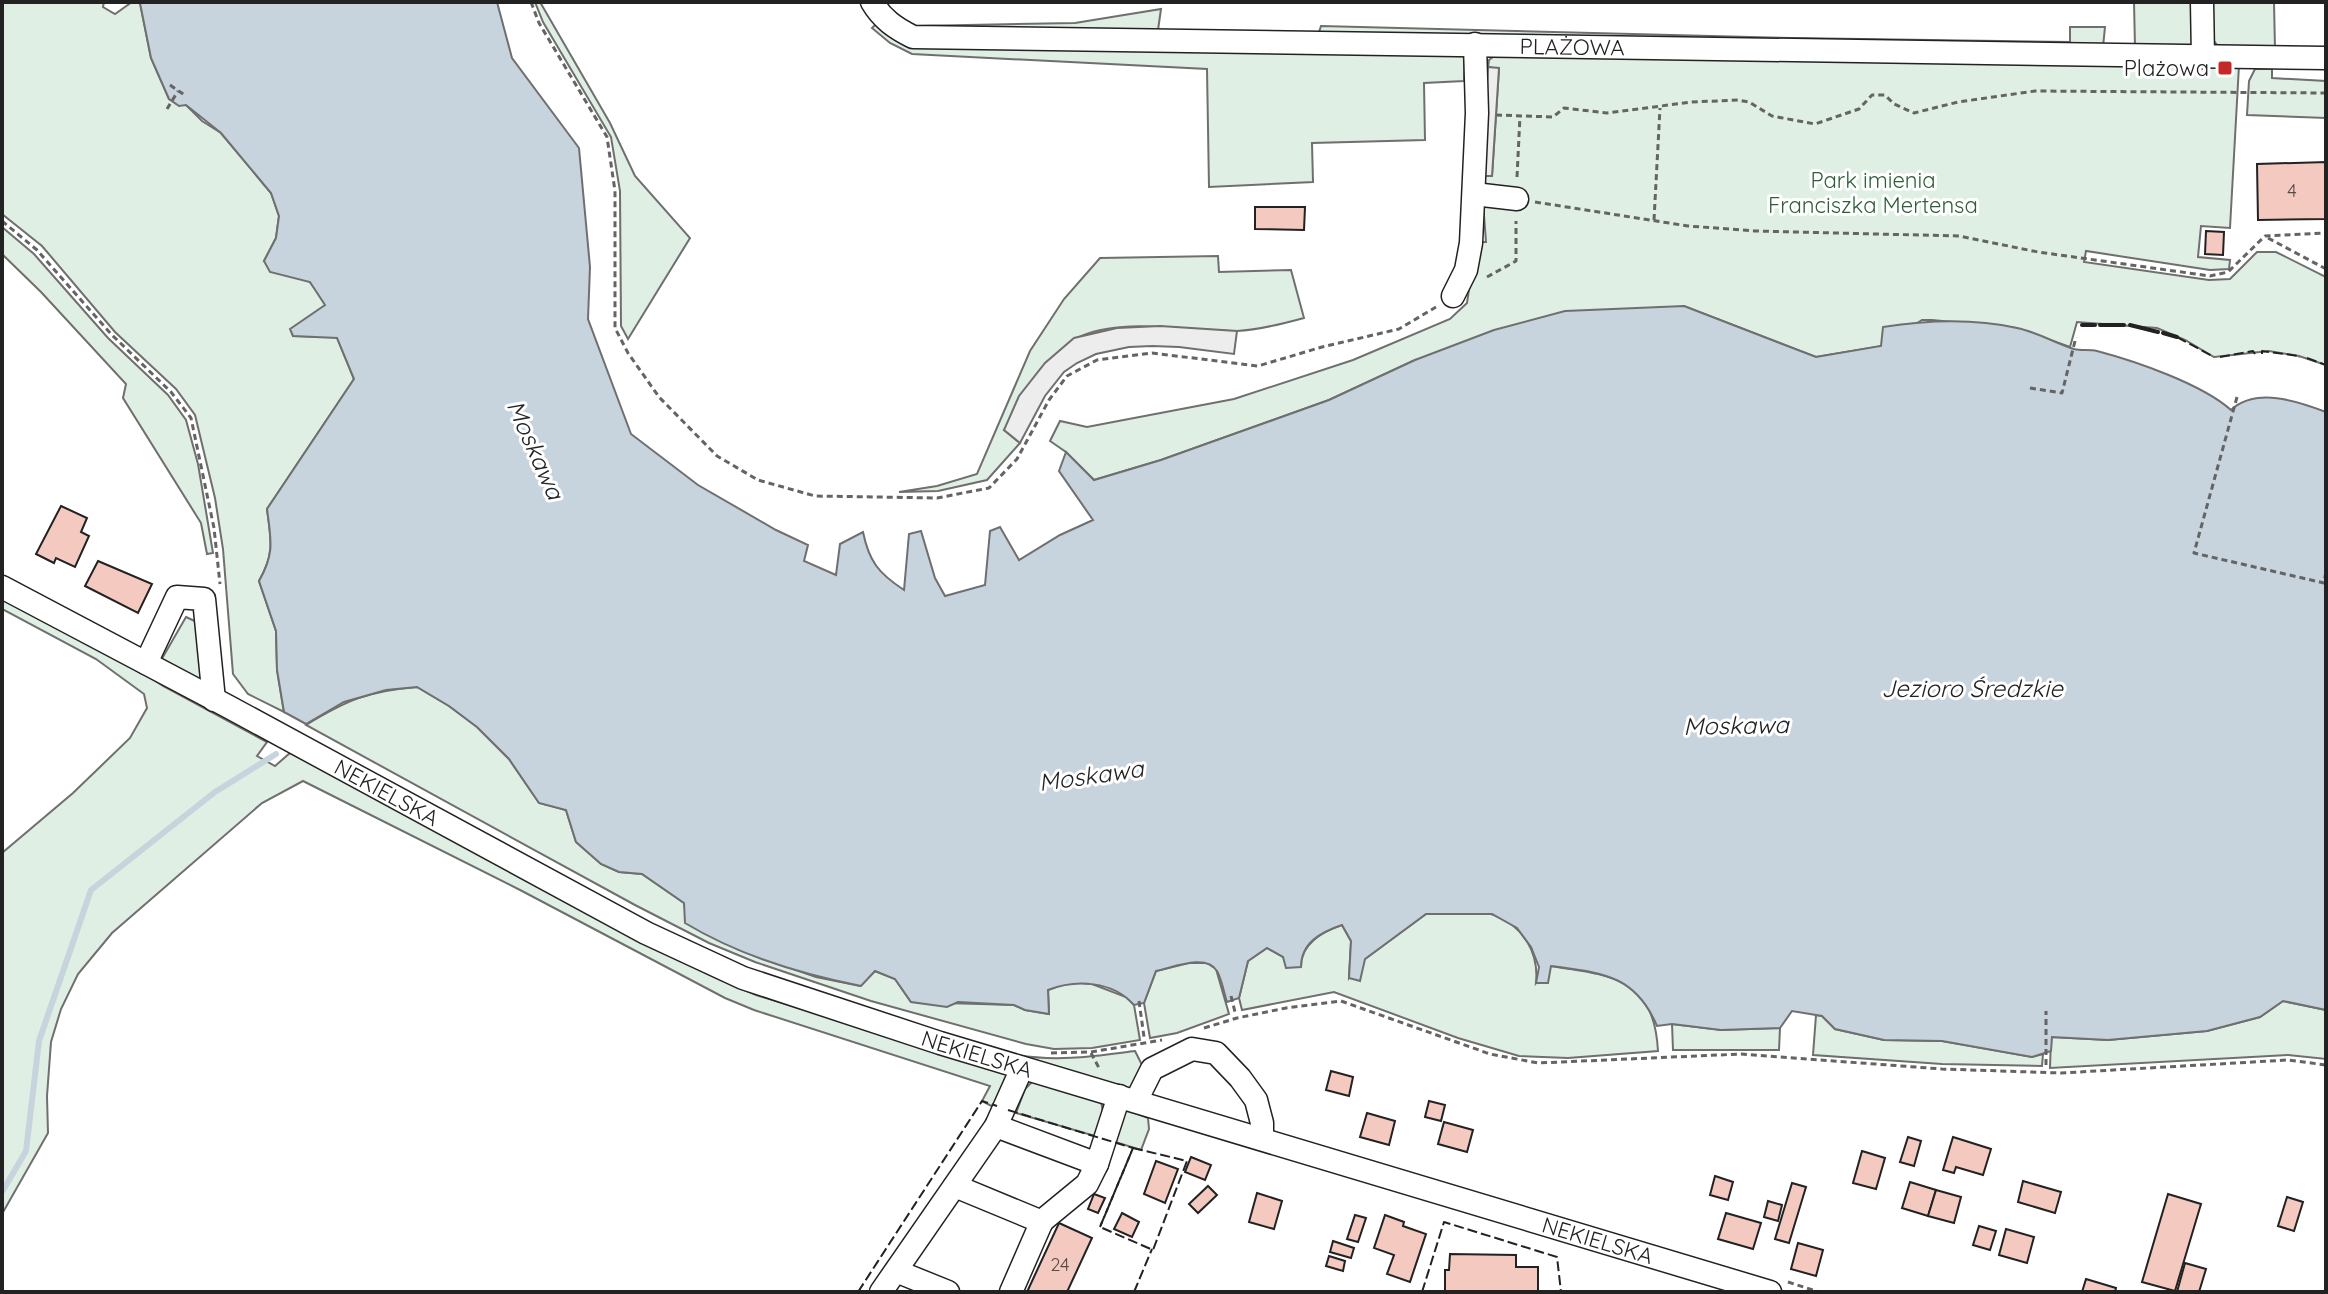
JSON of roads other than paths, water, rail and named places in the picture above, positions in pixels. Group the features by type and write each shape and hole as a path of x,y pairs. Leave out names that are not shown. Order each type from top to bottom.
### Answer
{"street":[{"name":"PLAŻOWA","path":"872,2 879,14 895,28 913,37 2326,58"},
{"path":"2202,2 2203,57"},
{"path":"1453,296 1466,270 1474,194 1477,113 1475,44"},
{"path":"1474,194 1517,199"},
{"name":"NEKIELSKA","path":"2,587 646,933 743,978 1022,1068 1770,1292"},
{"path":"146,663 177,597 204,599 221,703"},
{"path":"1011,1292 1042,1222 1087,1184 1127,1098 1152,1069 1192,1049 1216,1053 1256,1100 1262,1123 1262,1139"},
{"path":"881,1292 996,1126 1022,1068"},
{"path":"996,1126 1097,1164"},
{"path":"955,1186 1042,1222"},
{"path":"896,1271 948,1292"}],"water":[{"name":"Jezioro Średzkie","path":"135,2 497,2 512,58 579,148 590,267 588,319 631,434 698,485 808,545 804,561 836,575 840,544 863,532 876,566 904,590 909,534 921,531 935,578 945,596 985,585 990,531 1000,527 1019,560 1060,535 1093,520 1059,471 1066,452 1094,480 1161,460 1329,400 1415,360 1494,330 1565,311 1684,306 1816,357 1881,346 1883,327 1950,321 2000,325 2032,332 2074,349 2097,351 2148,367 2203,391 2231,410 2252,399 2277,398 2326,412 2326,1010 2283,1001 2260,1017 2207,1031 2108,1040 2052,1037 2051,1051 2032,1057 1942,1041 1884,1040 1835,1029 1822,1016 1792,1011 1780,1028 1721,1030 1672,1024 1657,1026 1638,996 1627,986 1601,974 1551,966 1548,983 1536,983 1539,967 1531,947 1517,928 1492,914 1426,914 1365,959 1360,981 1349,978 1351,941 1342,925 1327,931 1308,945 1301,967 1286,968 1283,957 1267,948 1248,961 1239,998 1227,1002 1217,971 1212,966 1197,962 1156,971 1144,1003 1134,1005 1116,991 1094,984 1070,984 1048,990 1049,1014 1014,1005 958,1002 947,1007 911,1002 895,979 875,971 861,986 815,976 726,945 685,923 684,903 642,874 619,872 601,864 576,842 566,810 539,803 509,759 477,727 417,687 386,690 344,702 306,724 284,712 277,670 276,631 259,581 270,554 267,509 354,379 337,338 293,336 290,329 325,305 310,282 270,272 264,261 276,238 279,216 271,193 221,133 186,105 179,106 169,99 151,58 140,3"}],"waterway":[{"path":"2,1192 26,1151 39,1041 91,890 215,792 276,754"}],"place":[{"name":"Plażowa","path":"2225,68"}],"park label":[{"name":"Park imienia Franciszka Mertensa","path":"1873,192"}],"water label":[{"name":"Moskawa","path":"535,450"},
{"name":"Moskawa","path":"1736,726"},
{"name":"Moskawa","path":"1091,776"}]}
